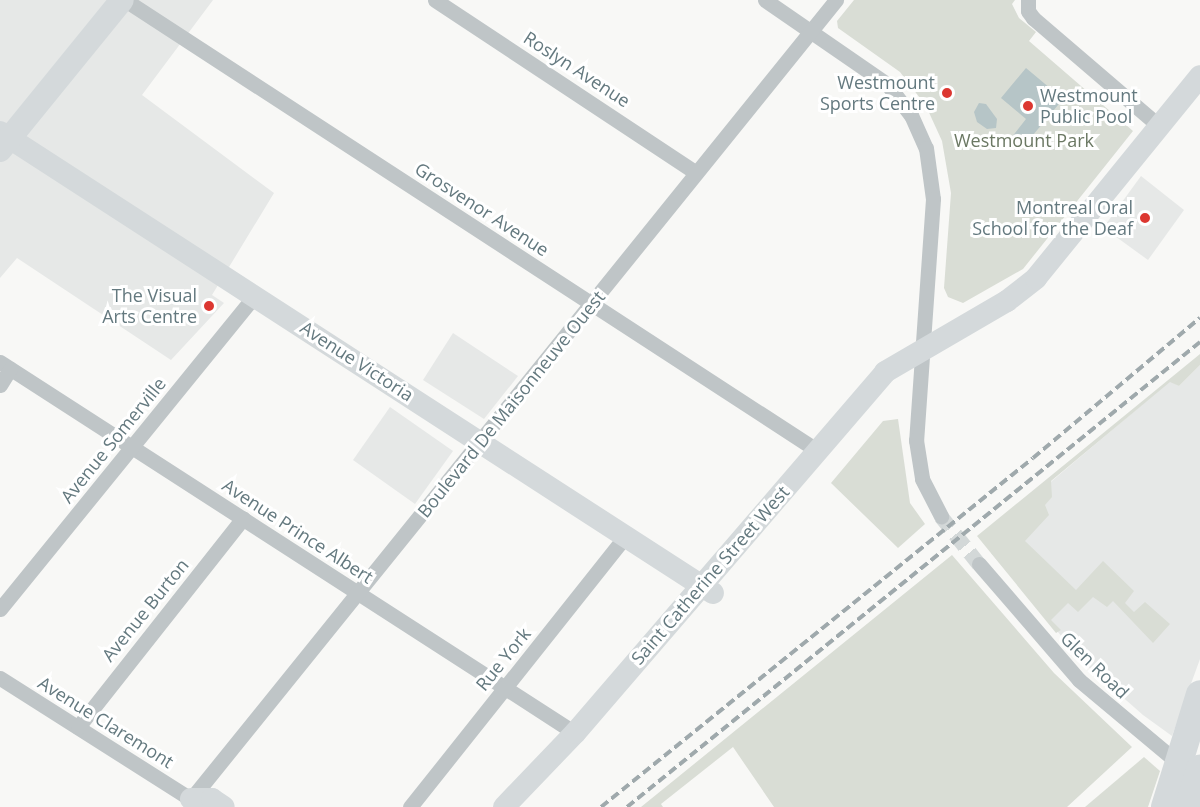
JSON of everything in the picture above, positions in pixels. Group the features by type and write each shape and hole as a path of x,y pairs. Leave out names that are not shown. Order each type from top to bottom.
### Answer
{"highway":[{"path":"1183,797 1187,736 1200,694"},
{"path":"1183,797 1200,769"}],"main road":[{"path":"3,140 123,0"},
{"name":"Saint Catherine Street West","path":"527,807 885,372 922,353 1036,278 1159,126 1196,88"},
{"name":"Avenue Victoria","path":"3,140 255,295 708,589"},
{"name":"Saint Catherine Street West","path":"504,807 708,589 922,353"},
{"path":"192,804 212,800 224,807"}],"street":[{"name":"Grosvenor Avenue","path":"123,0 818,451"},
{"name":"Roslyn Avenue","path":"435,0 696,173"},
{"path":"765,0 888,85 911,115 926,148 933,199 916,450 922,479 941,516"},
{"name":"Boulevard De Maisonneuve Ouest","path":"192,804 357,592 481,442 836,0"},
{"path":"1028,0 1028,11 1033,18 1159,126"},
{"name":"Avenue Somerville","path":"0,609 255,295"},
{"path":"0,385 5,365"},
{"name":"Avenue Prince Albert","path":"5,365 575,733"},
{"name":"Avenue Burton","path":"78,727 243,518"},
{"name":"Rue York","path":"410,807 626,535"},
{"name":"Glen Road","path":"979,564 1183,797"},
{"name":"Avenue Claremont","path":"0,678 78,727 192,804"}],"shaded area":[{"path":"0,0 213,0 142,95 274,193 212,295 224,303 171,360 17,258 0,278"},
{"path":"1026,68 1063,99 1023,147 1011,138 1026,119 1001,98"},
{"path":"979,103 986,104 997,119 996,128 987,129 977,122 974,112"},
{"name":"Montreal Oral School for the Deaf","path":"1141,176 1184,210 1148,260 1108,231 1106,224"},
{"path":"453,333 518,376 484,419 423,380"},
{"path":"1200,365 1200,659 1172,736 1143,715 1085,664 991,553 1040,491 1170,381 1179,386"},
{"path":"390,407 453,451 415,504 353,460"}],"green space":[{"name":"Westmount Park","path":"854,0 1015,0 1012,4 1019,18 1036,32 1029,41 1133,131 1023,269 963,303 948,297 944,288 951,193 942,141 926,106 900,72 838,28 837,21"},
{"path":"1200,354 1200,365 1179,386 1170,382 1051,481 1052,497 1045,505 1049,515 1025,541 1076,590 1103,561 1134,591 1125,603 1134,612 1145,602 1170,624 1153,643 1113,601 1107,607 1093,597 1078,612 1068,603 1051,620 1061,630 1056,633 977,536"},
{"path":"898,419 910,503 925,524 898,548 831,483 883,421"},
{"path":"952,555 1054,673 1132,747 1067,807 774,807 733,747 661,804 663,807 641,807"},
{"path":"1144,757 1160,771 1148,807 1085,807"}],"tunnel":[{"path":"941,516 979,564"}],"railway":[{"path":"601,807 1033,458 1200,318"},
{"path":"627,807 1200,342"}],"place":[{"name":"Westmount Sports Centre","path":"947,93"},
{"name":"Westmount Public Pool","path":"1028,106"},
{"name":"Montreal Oral School for the Deaf","path":"1145,218"},
{"name":"The Visual Arts Centre","path":"209,306"}]}
